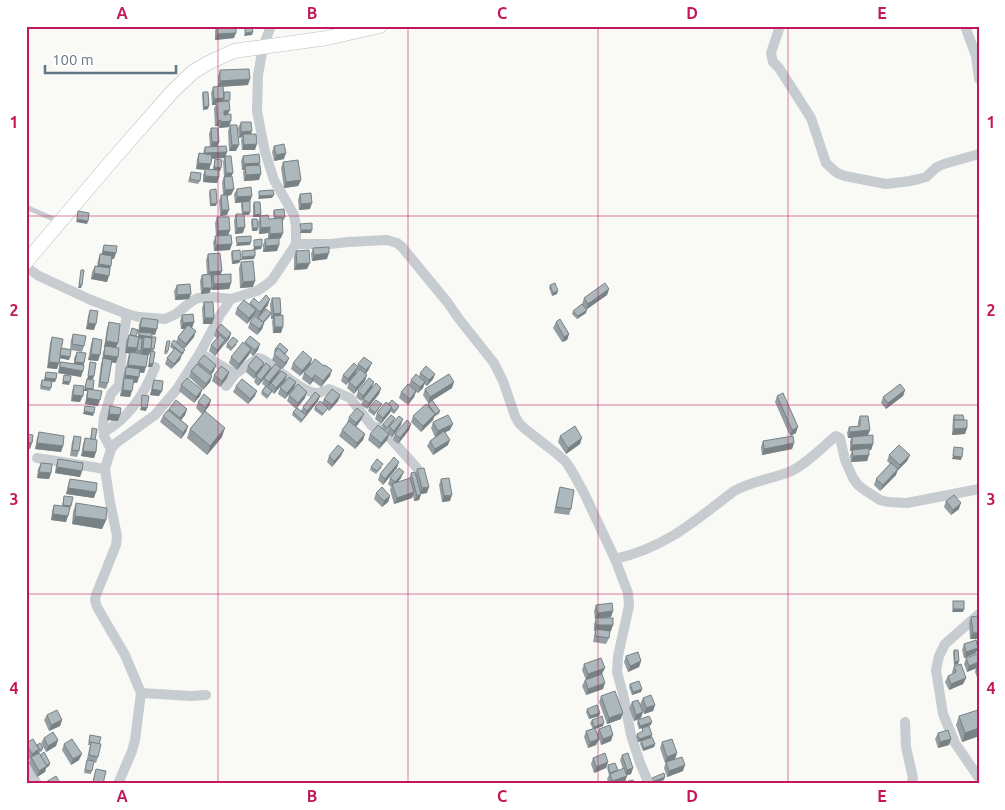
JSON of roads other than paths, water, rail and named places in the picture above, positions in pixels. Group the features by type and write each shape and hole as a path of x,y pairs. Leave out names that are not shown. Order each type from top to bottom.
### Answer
{"street":[{"path":"271,26 263,47 258,75 258,120 274,180 294,215 296,226 296,244 272,280 257,290 231,299 212,297 195,299 176,314 165,319 127,314 31,270 61,222 115,157 172,92 208,62 234,51 263,47 327,38 380,26"},
{"path":"780,26 771,53 773,62 779,68 811,118 826,163 837,173 886,184 919,180 926,177 937,167 979,154"},
{"path":"965,26 976,56 979,79"},
{"path":"296,244 387,240 397,243 402,247 494,363 519,423 566,462 584,493 615,559 628,593 630,606 618,656 617,672 631,735 649,784"},
{"path":"118,784 135,740 141,693 125,655 97,607 95,600 97,590 116,545 117,536 105,469 111,450 116,443 158,412 177,389 200,353 220,314 231,299"},
{"path":"111,450 104,436 104,417 111,394 119,385 127,314"},
{"path":"200,353 235,374"},
{"path":"226,386 235,374 255,360 260,359 310,392 318,393 329,389 347,396 372,426 382,429 417,468"},
{"path":"104,432 122,420 133,406 147,387 155,367"},
{"path":"615,559 660,544 684,529 742,486 791,471 836,436 840,438 845,460 853,478 866,492 880,500 907,504 979,489"},
{"path":"37,458 105,469"},
{"path":"979,614 945,644 939,656 936,670 946,721 955,743 979,778"},
{"path":"141,693 206,695"},
{"path":"905,722 906,747 913,778 911,784"},
{"path":"26,765 37,784"}],"lane":[{"path":"26,207 61,222"}]}
